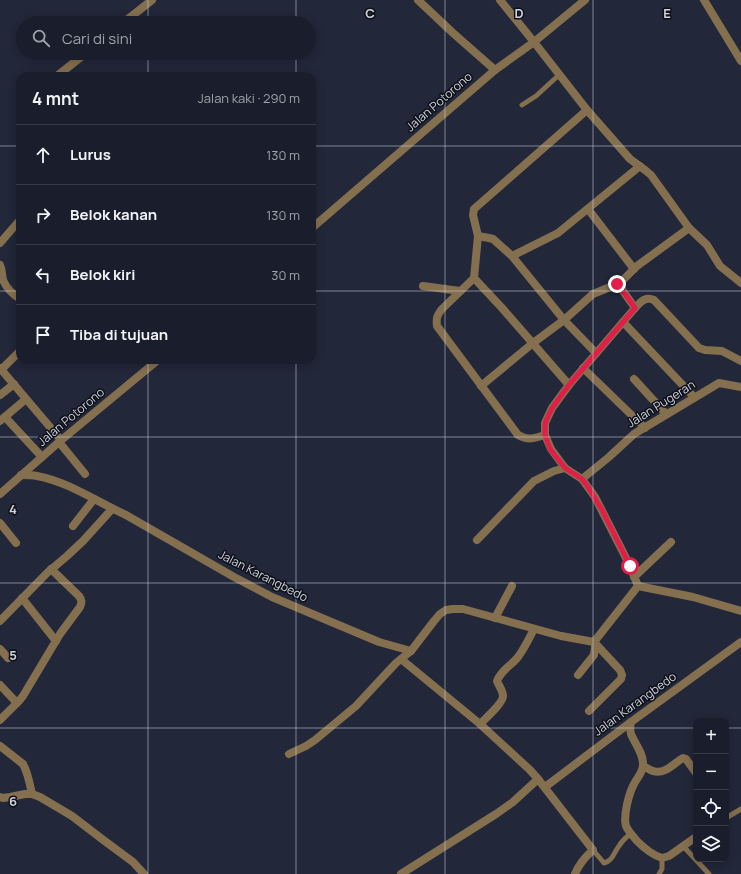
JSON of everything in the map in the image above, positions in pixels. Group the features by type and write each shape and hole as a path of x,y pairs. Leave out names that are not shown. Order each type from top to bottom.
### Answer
{"street":[{"path":"132,16 152,0"},
{"path":"500,0 587,110 630,159 651,175 689,228 707,245 720,266 741,283"},
{"name":"Jalan Potorono","path":"316,225 494,70 534,42 585,0"},
{"path":"704,0 741,61"},
{"path":"421,1 494,70"},
{"path":"61,72 77,60"},
{"path":"545,435 526,439 518,435 437,326 436,319 438,314 474,278 478,236 473,215 474,209 587,110"},
{"path":"512,256 552,236 588,209 640,166"},
{"path":"588,209 634,269"},
{"path":"0,243 16,225"},
{"path":"481,386 533,343 564,320 595,293 620,283 634,269 689,228"},
{"path":"478,236 493,239 512,256 564,320 596,353"},
{"path":"0,265 2,268 4,283 16,297"},
{"path":"474,278 569,385"},
{"path":"620,283 623,291 635,308"},
{"path":"423,286 460,291"},
{"path":"638,586 630,566 595,497 582,479 565,468 550,449 545,435 545,423 549,413 583,368 635,308 647,298 654,300 699,348 704,350 722,351 741,362"},
{"path":"623,322 694,397"},
{"path":"16,355 1,369 86,474"},
{"name":"Jalan Potorono","path":"0,494 60,441 153,364"},
{"path":"583,368 645,428"},
{"path":"634,378 666,414"},
{"name":"Jalan Pugeran","path":"582,479 609,458 634,434 719,382 741,387"},
{"path":"0,395 14,384"},
{"path":"26,398 3,419 42,457"},
{"path":"477,540 534,481 554,471 565,468"},
{"name":"Jalan Karangbedo","path":"21,475 35,475 50,479 126,515 272,597 379,642 411,651"},
{"path":"74,526 94,499"},
{"path":"0,621 51,569 83,541 112,509"},
{"path":"0,523 16,543"},
{"path":"634,577 671,542"},
{"path":"0,720 23,696 56,641 82,603 82,599 51,569"},
{"path":"494,618 512,586"},
{"path":"638,586 693,597 741,610"},
{"path":"578,675 594,655 594,642 638,586"},
{"path":"22,598 56,641"},
{"path":"289,754 315,740 356,706 389,670 411,651 440,614 446,610 453,609 463,609 561,636 594,642 620,670 622,675 621,679 590,711"},
{"path":"480,724 503,699 503,694 497,681 499,675 519,655 528,642 534,629"},
{"name":"Jalan Karangbedo","path":"545,787 741,642"},
{"path":"0,649 8,658"},
{"path":"401,659 480,724 530,770 545,787 594,850 584,857 575,874"},
{"path":"0,685 17,703"},
{"path":"631,722 631,734 643,758 643,766 634,785 626,808 626,826 631,834 646,850 662,858 669,856 693,839"},
{"path":"0,746 23,764 32,794"},
{"path":"643,766 652,771 658,772 665,770 683,758 686,759 693,769"},
{"path":"401,874 496,814 513,802 538,779"},
{"path":"0,797 3,798 25,794 32,794 40,797 72,816 133,862 144,874"}],"lane":[{"path":"522,105 536,96 560,74"},
{"path":"729,816 741,809"},
{"path":"594,850 604,863 606,863 612,859 614,852 622,841 631,834"},
{"path":"683,846 709,874"},
{"path":"659,874 662,869 662,858"}],"route":[{"path":"617,284 620,283 623,291 635,308 569,385 552,408 545,423 545,435 550,449 565,468 582,479 595,497 630,566"}]}
